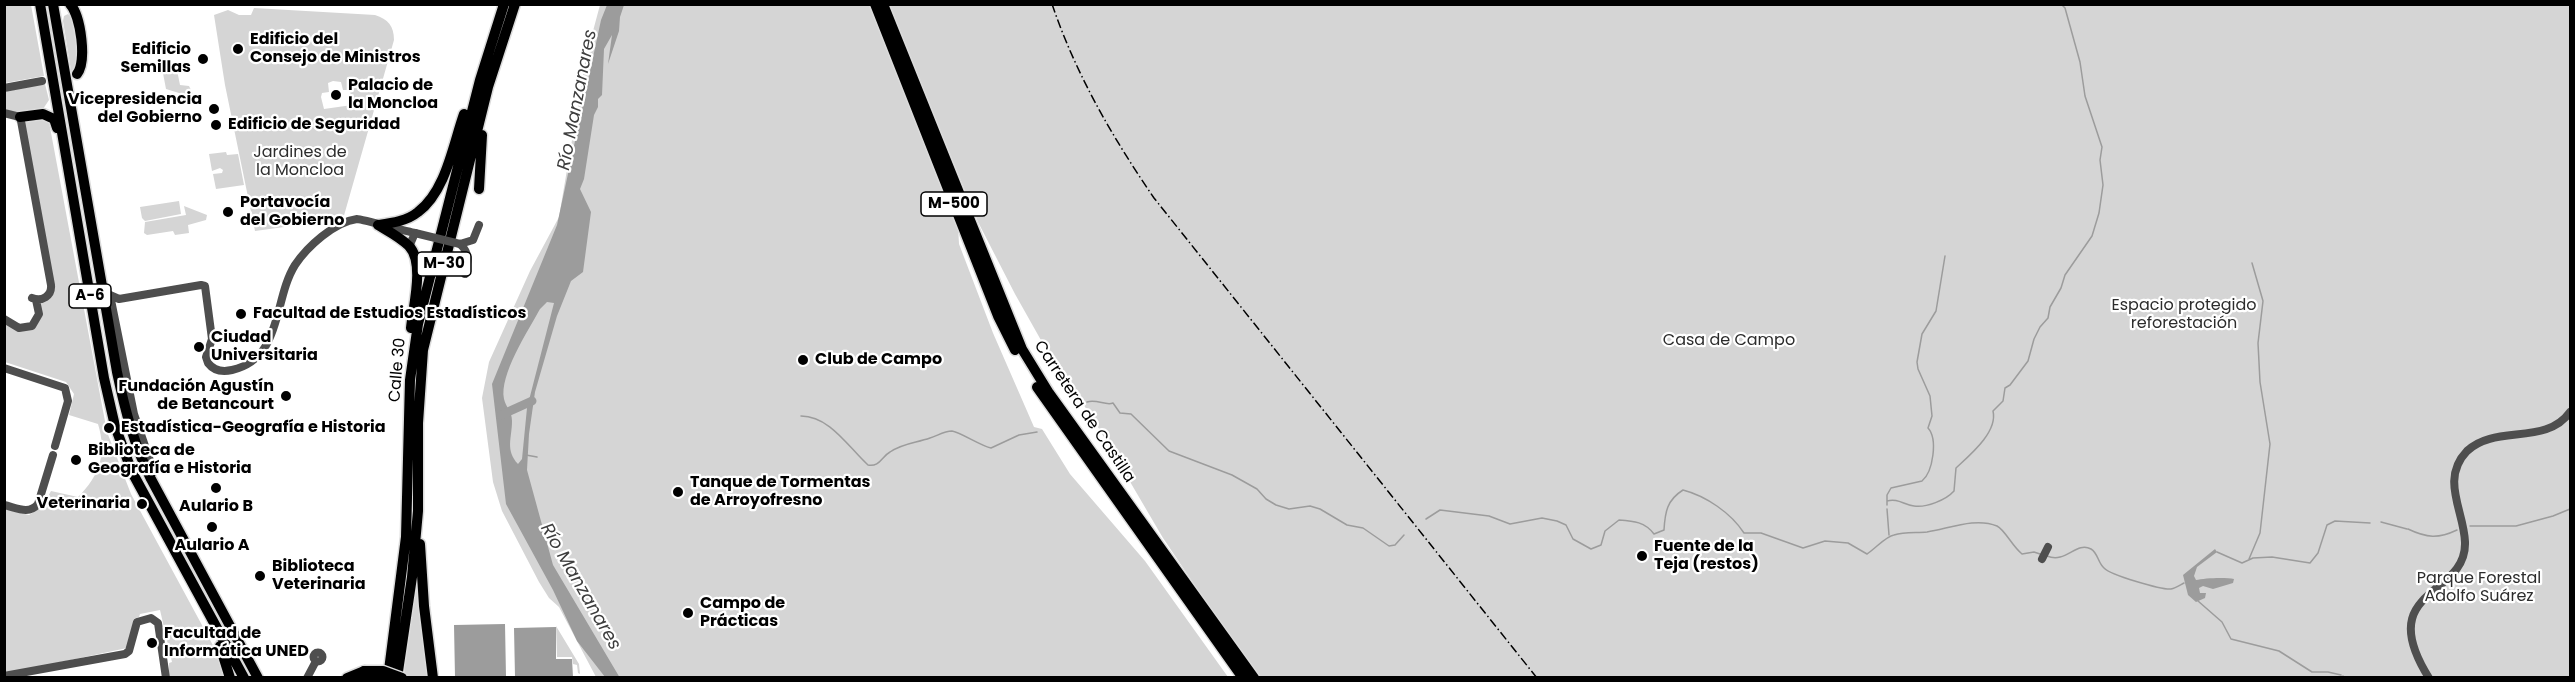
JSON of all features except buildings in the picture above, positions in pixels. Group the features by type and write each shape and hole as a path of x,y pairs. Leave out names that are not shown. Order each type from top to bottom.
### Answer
{"highway":[{"name":"A-6","path":"40,4 104,378 115,426 132,472 244,678"},
{"name":"A-6","path":"53,4 127,415 138,451 167,510 258,678"},
{"path":"70,4 77,20 83,53 82,66 78,74"},
{"name":"Calle 30","path":"388,678 406,537 410,380 418,324 480,80 504,4"},
{"name":"Calle 30","path":"418,423 423,350 429,322 483,107 514,4"},
{"name":"Carretera de Castilla","path":"875,4 999,316 1016,353 1244,678"},
{"name":"Carretera de Castilla","path":"883,4 1006,314 1046,395"},
{"path":"61,53 63,42 60,15 65,11 71,12 77,20"},
{"path":"20,117 43,114 50,108 52,99 42,37 43,24"},
{"path":"378,225 408,218 417,213 431,198 439,183 471,95 480,80"},
{"path":"479,189 483,107"},
{"path":"43,114 56,122 68,188 72,195"},
{"path":"378,225 409,247 417,263 406,363 410,380"},
{"path":"99,262 115,297"},
{"path":"418,423 426,375"},
{"name":"M-30","path":"397,678 412,577 418,511 418,423"},
{"name":"Carretera de Castilla","path":"1073,433 1254,678"},
{"path":"154,472 165,494 167,510"},
{"path":"418,511 424,606 433,678"},
{"path":"186,573 193,593 222,649 230,678"},
{"path":"226,619 267,678"},
{"path":"347,678 364,671 389,672 402,678"}],"street":[{"path":"4,88 42,81"},
{"path":"4,113 20,117 51,285 48,296 34,299 39,314 32,326 19,328 4,319"},
{"path":"154,472 134,414 112,308 115,297 205,286 212,339 207,357 208,363 218,370 232,370 252,360 270,340 288,278 296,264 308,249 345,223 359,219 460,244 473,240 479,225"},
{"path":"409,247 415,233"},
{"path":"460,244 467,253 465,274"},
{"path":"4,368 65,388 68,401 55,446"},
{"path":"2429,678 2413,648 2411,628 2420,604 2454,572 2464,553 2464,530 2455,499 2454,483 2462,457 2479,443 2491,439 2555,427 2571,412"},
{"path":"4,505 25,510 34,508 38,504 53,455"},
{"path":"2042,559 2048,547"},
{"path":"4,676 125,654 129,651 137,621 151,618 158,623 166,678"},
{"path":"307,678 316,661"}],"green space":[{"path":"4,5 31,5 44,76 5,83"},
{"name":"Club de Campo","path":"600,5 869,5 958,226 959,244 993,333 1034,427 1042,429 1070,474 1145,561 1228,677 596,677 559,607 549,598 539,582 502,511 493,482 482,398 489,362 530,271 559,217 586,57"},
{"name":"Casa de Campo","path":"888,5 2570,5 2570,677 1260,677 1218,620 1163,538 1095,422 1042,342 1015,294 978,222"},
{"name":"Jardines de la Moncloa","path":"254,8 375,15 387,21 393,31 394,40 343,219 255,231 225,85 214,15 228,10 239,15 251,15","holes":["341,82 343,90 350,90 352,105 324,109 321,97 322,93 329,92 328,83"]},
{"path":"68,14 72,18 79,63 75,70 71,71 63,21 64,16"},
{"path":"176,65 180,85 189,86 192,97 166,89 162,68"},
{"path":"45,84 49,100 43,109 19,114 5,109 7,91"},
{"path":"42,118 49,122 107,432 131,494 216,651 225,677 169,677 169,663 172,662 160,610 140,614 134,619 127,648 5,672 4,509 29,515 43,506 51,491 78,497 92,481 100,463 102,445 98,424 69,415 74,394 66,382 5,362 5,324 31,328 39,301 50,297 24,125 26,120"},
{"path":"226,152 227,155 238,154 244,185 216,189 213,174 222,173 223,170 220,168 212,171 209,154"},
{"path":"179,201 181,214 145,221 142,218 140,207"},
{"path":"184,206 207,215 206,220 188,225 189,233 175,235 173,231 147,235 144,233 145,222 186,215"},
{"path":"416,580 429,677 404,678 406,640"},
{"path":"556,626 579,664 580,674 577,665 573,664 572,657 557,657"}],"shaded area":[{"path":"607,5 624,5 619,31 608,64 612,35 604,49 602,95 598,99 598,107 594,115 584,179 580,189 591,212 583,272 571,281 557,316 535,392 527,470 553,565 620,678 605,677 577,641 553,590 506,504 492,384 557,225 601,20","holes":["547,302 554,303 527,408 522,459 518,464 510,449 512,421 504,399 506,378 516,353 540,309"]},
{"path":"2215,549 2217,552 2197,567 2194,576 2196,580 2230,578 2234,579 2233,583 2213,589 2203,586 2199,588 2200,593 2206,593 2205,598 2196,602 2188,595 2183,575"},
{"path":"505,624 506,677 455,677 454,625"},
{"path":"556,627 556,659 572,659 573,677 515,677 514,628"}],"waterway":[{"path":"1887,501 1894,500 1924,506 1941,500 1954,491 1956,468 1987,435 1991,427 1993,411 2003,401 2005,388 2010,385 2028,361 2034,339 2048,318 2050,307 2061,288 2065,275 2092,236 2099,213 2103,185 2100,160 2102,147 2085,96 2080,62 2065,8 2061,4"},
{"path":"1887,505 1887,495 1891,488 1922,481 1926,477 1933,455 1933,440 1928,428 1932,416 1930,396 1917,362 1922,334 1936,311 1945,256"},
{"path":"2249,559 2260,533 2270,444 2260,382 2258,343 2263,301 2252,263"},
{"name":"Río Manzanares","path":"501,415 532,401"},
{"path":"1087,402 1113,403 1120,413 1131,414 1169,451 1232,475 1257,489 1266,499 1276,505 1289,509 1310,506 1320,509 1347,525 1363,528 1389,546 1395,545 1404,535"},
{"path":"801,416 811,417 830,427 868,465 878,463 887,454 900,447 949,431 991,448 1019,435 1037,432"},
{"path":"526,455 537,457"},
{"path":"1426,519 1440,510 1489,516 1510,524 1542,518 1566,525 1573,539 1591,549 1601,545 1605,531 1619,520 1639,523 1654,534 1664,530 1670,502 1683,490 1700,496 1717,506 1744,533 1761,533 1803,548 1825,541 1848,543 1867,554 1894,535 1980,523 2000,528 2022,554 2034,552 2040,554"},
{"path":"1887,509 1889,535"},
{"path":"2470,526 2516,526 2570,509"},
{"path":"2217,552 2242,563 2253,558 2272,557 2310,563 2318,553 2327,525 2335,521 2370,523"},
{"path":"2381,522 2407,529"},
{"path":"2408,529 2432,536 2444,535 2457,530"},
{"path":"2047,556 2060,557 2086,547 2097,555 2104,568 2125,578 2166,589 2173,589 2184,583"},
{"path":"2198,601 2222,622 2231,639 2279,651 2312,672 2341,675"}],"railway":[{"path":"1052,4 1084,81 1124,152 1154,198 1537,678"}],"place":[{"name":"Edificio del Consejo de Ministros","path":"238,49"},
{"name":"Edificio Semillas","path":"203,59"},
{"name":"Palacio de la Moncloa","path":"336,95"},
{"name":"Vicepresidencia del Gobierno","path":"214,109"},
{"name":"Edificio de Seguridad","path":"216,125"},
{"name":"Portavocía del Gobierno","path":"228,212"},
{"name":"Facultad de Estudios Estadísticos","path":"241,314"},
{"name":"Ciudad Universitaria","path":"199,347"},
{"name":"Club de Campo","path":"803,360"},
{"name":"Fundación Agustín de Betancourt","path":"286,396"},
{"name":"Estadística-Geografía e Historia","path":"109,428"},
{"name":"Biblioteca de Geografía e Historia","path":"76,460"},
{"name":"Aulario B","path":"216,488"},
{"name":"Tanque de Tormentas de Arroyofresno","path":"678,492"},
{"name":"Veterinaria","path":"142,504"},
{"name":"Aulario A","path":"212,527"},
{"name":"Fuente de la Teja (restos)","path":"1642,556"},
{"name":"Biblioteca Veterinaria","path":"260,576"},
{"name":"Campo de Prácticas","path":"688,613"},
{"name":"Facultad de Informática UNED","path":"152,643"}],"park label":[{"name":"Espacio protegido reforestación","path":"2184,315"},
{"name":"Parque Forestal Adolfo Suárez","path":"2479,588"}]}
